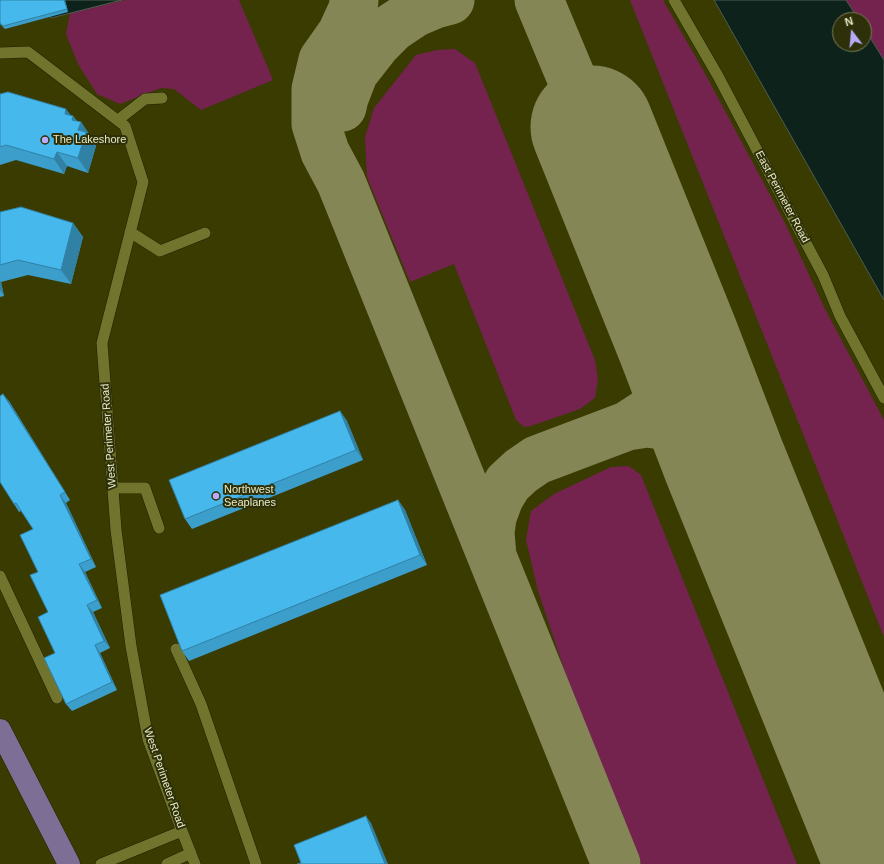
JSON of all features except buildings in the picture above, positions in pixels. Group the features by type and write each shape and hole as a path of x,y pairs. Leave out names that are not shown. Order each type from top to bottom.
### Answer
{"main road":[{"path":"0,730 69,864"}],"lane":[{"name":"East Perimeter Road","path":"674,0 718,76 823,275 840,316 884,398"},
{"name":"West Perimeter Road","path":"0,53 28,52 125,126 143,182 102,344 116,530 131,646 148,739 195,864"},
{"path":"118,120 145,99 162,98"},
{"path":"130,232 160,251 205,234"},
{"path":"113,488 145,488 159,528"},
{"path":"0,576 57,698"},
{"path":"176,649 201,704 256,864"},
{"path":"101,864 182,831"},
{"path":"167,864 191,853"}],"shaded area":[{"path":"39,0 122,0 51,18"},
{"path":"125,0 239,0 273,80 201,110 174,89 161,88 120,104 97,94 78,64 66,34 70,13"},
{"path":"630,0 663,0 702,68 784,221 825,309 884,420 884,637"},
{"path":"714,0 846,0 854,12 832,12 832,52 872,52 872,41 884,60 884,300"},
{"path":"846,0 884,0 884,60 872,41 872,12 854,12"},
{"path":"455,49 475,63 595,360 598,379 595,398 580,409 531,426 524,427 516,420 454,264 410,282 367,177 365,137 374,108 416,55 437,50"},
{"path":"629,466 641,475 797,864 641,864 566,675 538,591 526,540 531,511 554,494 611,467"}],"taxiway":[{"path":"354,0 353,9 342,33 323,60 316,89 316,124 325,152 341,182 616,864"},
{"path":"342,107 354,72 376,44 393,27 414,13 435,4 450,0"},
{"path":"539,0 592,127"},
{"path":"492,556 490,533 492,517 499,498 508,483 521,471 537,460 627,426 647,413 659,400 670,382 677,362 678,341"},
{"path":"627,426 647,423 669,426 689,435 724,461"}],"runway":[{"path":"592,127 678,341 724,461 884,857"}],"place":[{"name":"The Lakeshore","path":"45,140"},
{"name":"Northwest Seaplanes","path":"216,496"}]}
